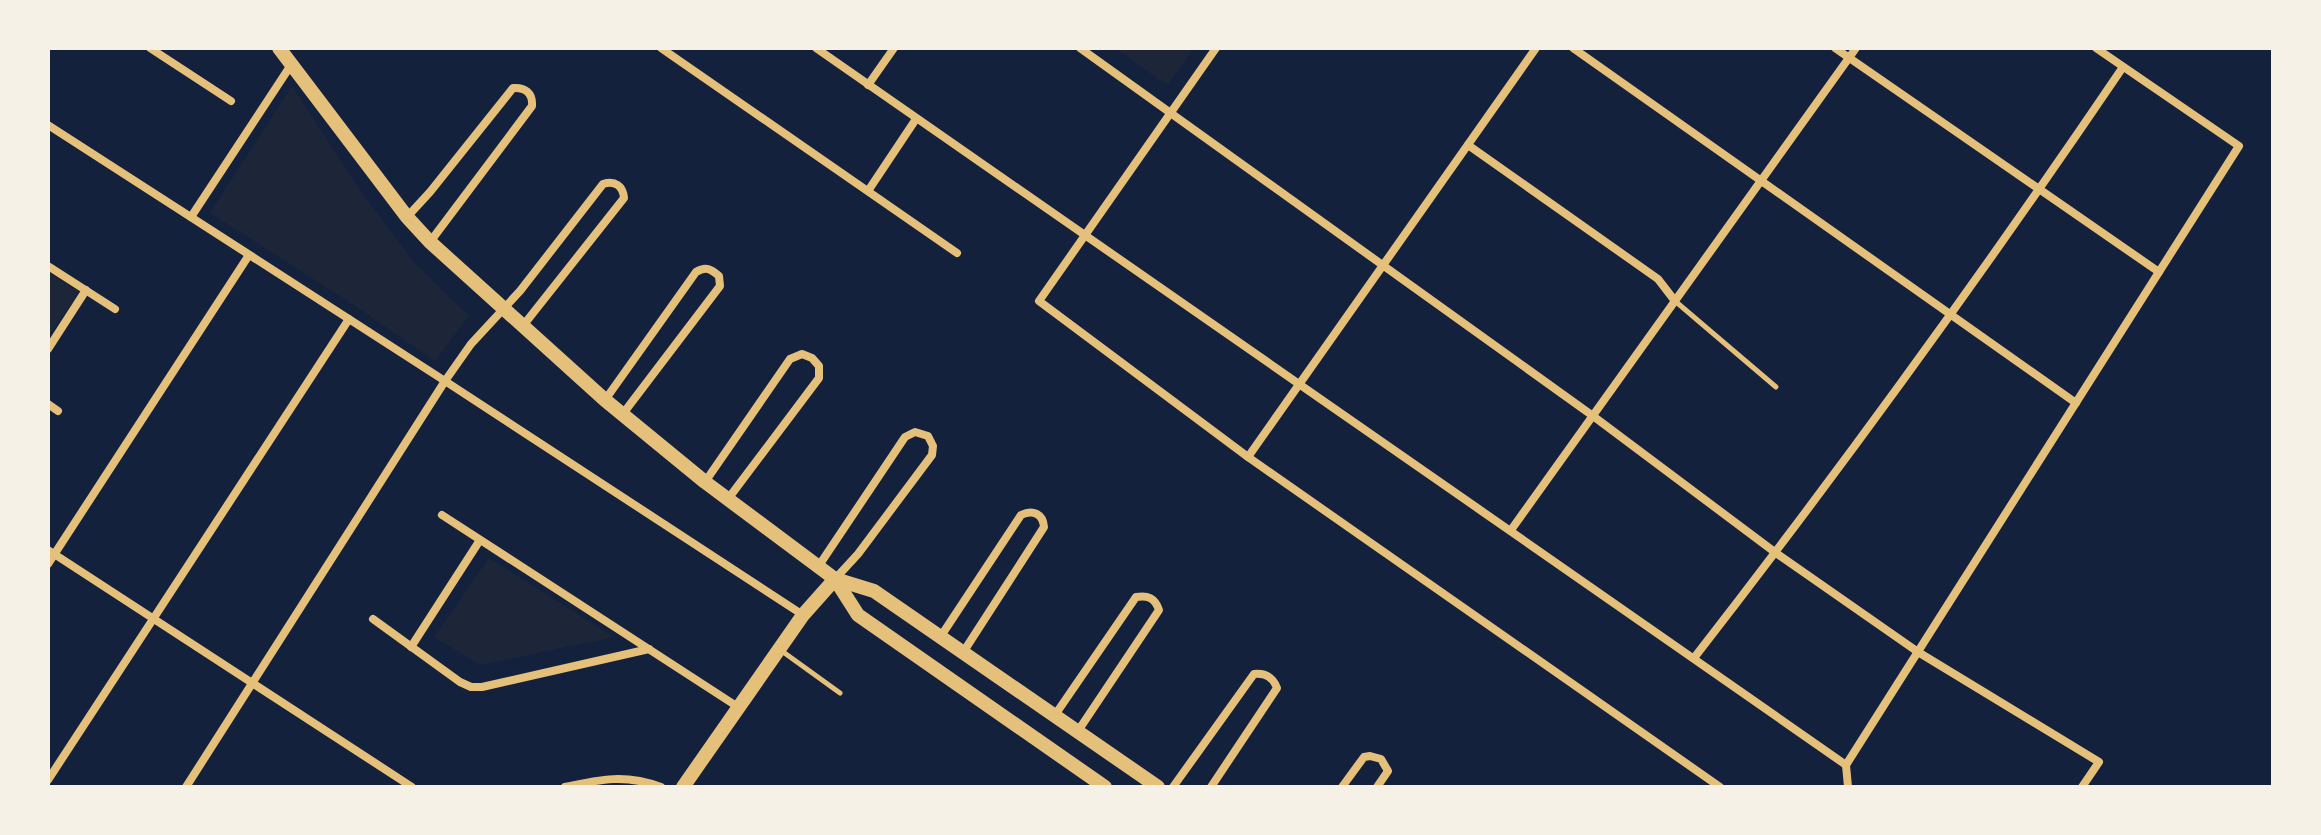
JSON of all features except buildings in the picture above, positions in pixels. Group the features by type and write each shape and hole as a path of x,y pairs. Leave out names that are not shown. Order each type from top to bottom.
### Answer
{"street":[{"path":"150,48 231,101"},
{"path":"279,48 407,217 430,242 622,415 705,482 835,579 874,591 1158,787"},
{"path":"661,48 957,253"},
{"path":"816,48 1846,765"},
{"path":"868,85 894,48"},
{"path":"1080,48 1593,416 1776,553 1918,652 2099,762 2082,787"},
{"path":"1216,48 1039,301 1248,457 1720,787"},
{"path":"1248,457 1536,48"},
{"path":"1573,48 2076,403"},
{"path":"1835,48 2159,272"},
{"path":"1511,530 1856,48"},
{"path":"1848,787 1846,765 2239,146 2096,48"},
{"path":"191,217 291,65"},
{"path":"1694,658 1776,553 1952,315 2123,67"},
{"path":"407,217 513,88 521,87 529,92 532,106 430,242"},
{"path":"868,191 916,119"},
{"path":"48,125 803,615"},
{"path":"1468,145 1658,279 1675,301"},
{"path":"186,787 471,344 520,291 603,184 618,184 624,198 522,327"},
{"path":"48,564 51,552 249,255"},
{"path":"48,266 115,309"},
{"path":"605,400 696,272 702,268 711,269 719,276 720,286 622,415"},
{"path":"48,349 86,290"},
{"path":"48,780 349,319"},
{"path":"705,482 790,359 802,354 812,358 819,366 819,378 728,499"},
{"path":"48,404 58,411"},
{"path":"683,787 803,615 858,554 932,455 933,446 928,436 915,432 905,437 818,567"},
{"path":"941,636 1021,515 1037,513 1044,527 964,651"},
{"path":"442,515 738,707"},
{"path":"411,647 480,540"},
{"path":"51,552 412,787"},
{"path":"835,579 858,615 1105,787"},
{"path":"1055,715 1136,597 1151,597 1159,610 1078,731"},
{"path":"373,619 471,687 649,649"},
{"path":"1175,784 1254,674 1268,676 1277,688 1211,787"},
{"path":"1342,787 1364,757 1370,756 1381,759 1388,771 1377,787"},
{"path":"565,787 618,777 661,787"}],"lane":[{"path":"1675,301 1776,387"},
{"path":"779,648 840,693"}],"shaded area":[{"path":"1115,48 1194,48 1167,85"},
{"path":"292,86 366,199 412,260 469,316 435,361 210,213"},
{"path":"48,272 79,292 48,337"},
{"path":"489,558 614,637 480,665 434,637"}]}
